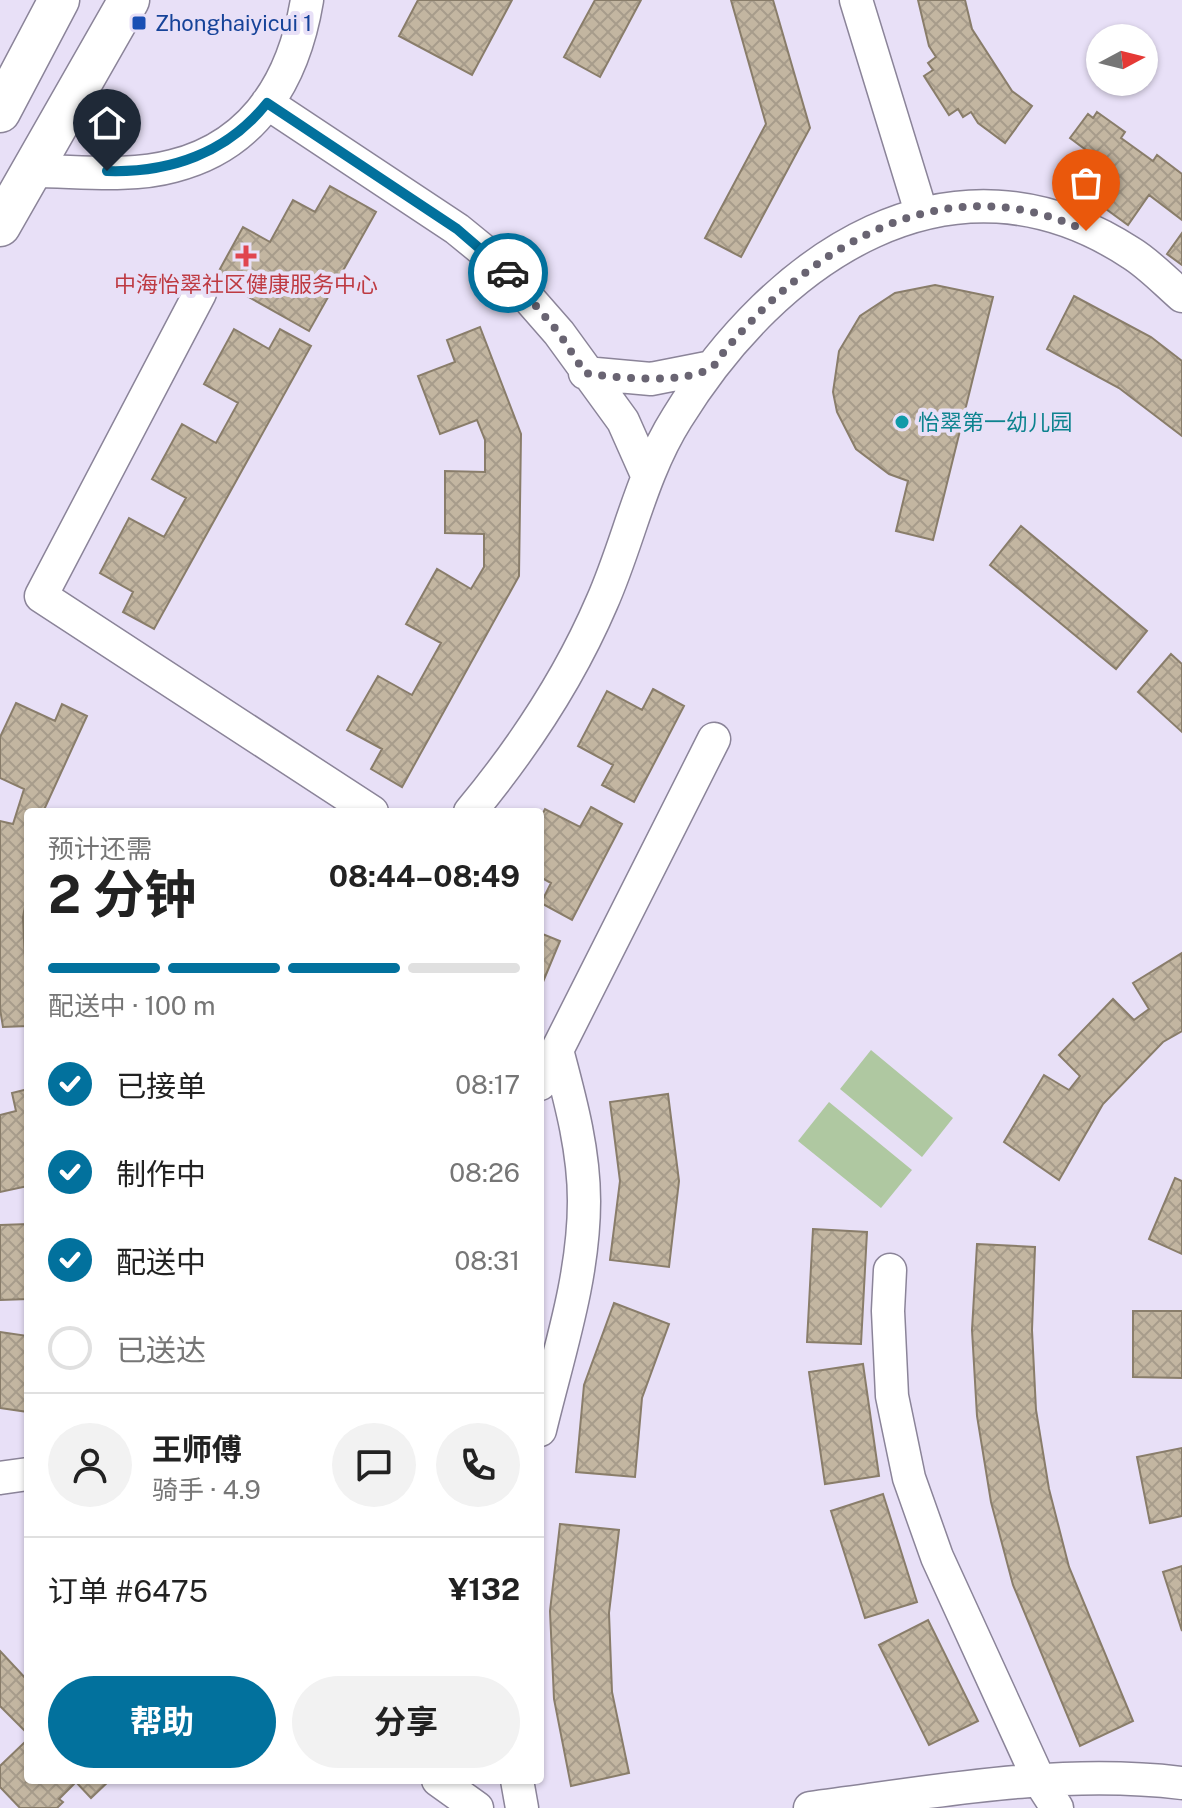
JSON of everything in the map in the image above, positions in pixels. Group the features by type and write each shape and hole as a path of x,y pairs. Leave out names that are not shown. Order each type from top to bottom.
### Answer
{"main road":[{"path":"0,112 59,0"},
{"path":"0,226 129,0"}],"lane":[{"path":"32,171 129,172 174,166 216,149 252,122 281,86 299,45 307,0"},
{"path":"856,0 921,212"},
{"path":"267,103 476,244 529,295 623,421 647,475"},
{"path":"473,808 527,739 578,653 603,601 647,475 675,420 712,367 749,323 810,269 864,233 921,212 990,205 1063,220 1131,253 1182,296"},
{"path":"200,293 41,596 366,808"},
{"path":"585,373 651,379 712,367"},
{"path":"544,1076 714,739"},
{"path":"544,1414 578,1276 584,1200 577,1124 557,1050"},
{"path":"890,1270 888,1354 892,1396 909,1478 937,1557 1039,1780 1057,1808"},
{"path":"0,1478 24,1475"},
{"path":"810,1808 1039,1780 1122,1778 1182,1783"},
{"path":"444,1784 477,1808"},
{"path":"518,1784 522,1808"}],"green space":[{"path":"871,1050 953,1118 922,1157 840,1089"},
{"path":"829,1102 912,1170 881,1208 798,1141"}],"building":[{"path":"418,0 512,0 472,75 399,36"},
{"path":"595,0 641,0 600,77 564,57"},
{"path":"731,0 773,0 810,128 741,257 705,238 766,124"},
{"path":"918,0 965,0 972,29 1012,91 1032,106 1005,143 978,123 971,112 963,117 958,109 949,115 924,76 933,70 928,63 936,57 929,46"},
{"path":"1097,112 1125,132 1121,138 1153,161 1157,155 1182,174 1182,220 1149,195 1128,225 1069,182 1090,153 1070,138 1088,114 1093,118"},
{"path":"330,186 376,212 309,331 215,278 243,227 270,242 293,200 315,212"},
{"path":"1182,233 1182,265 1167,254"},
{"name":"怡翠第一幼儿园","path":"935,285 993,297 933,540 896,531 908,481 889,474 856,449 837,412 833,392 839,351 860,316 895,293"},
{"path":"1074,296 1151,337 1182,361 1182,436 1119,388 1047,349"},
{"path":"480,327 521,434 519,576 402,787 371,769 382,749 347,730 378,676 412,695 441,643 406,624 437,569 471,589 484,567 484,534 445,533 445,471 485,472 485,440 477,420 440,434 418,376 455,362 447,340"},
{"path":"234,329 269,349 280,329 311,346 154,629 123,612 133,592 100,573 129,518 164,537 186,498 152,479 182,424 216,443 238,403 204,384"},
{"path":"1021,526 1147,631 1116,669 990,565"},
{"path":"1171,654 1182,664 1182,732 1138,692"},
{"path":"653,689 684,706 634,802 602,785 613,765 578,746 607,691 642,710"},
{"path":"16,703 55,721 62,704 87,716 45,808 24,808 24,1026 3,1027 0,1009 0,821 13,824 24,789 0,778 0,737"},
{"path":"591,807 622,824 572,920 544,905 551,883 544,879 544,811 580,827"},
{"path":"544,935 560,941 544,979"},
{"path":"1182,953 1182,1031 1163,1042 1103,1104 1059,1180 1004,1142 1044,1075 1069,1090 1080,1076 1059,1055 1113,999 1134,1020 1149,1009 1133,983"},
{"path":"24,1090 24,1187 0,1192 0,1115 16,1111 12,1093"},
{"path":"668,1094 679,1181 669,1267 610,1260 620,1181 610,1102"},
{"path":"1175,1178 1182,1181 1182,1254 1149,1239"},
{"path":"24,1224 24,1299 0,1300 0,1225"},
{"path":"813,1229 867,1232 861,1344 807,1342"},
{"path":"977,1244 1035,1247 1032,1330 1036,1410 1049,1489 1069,1567 1133,1721 1080,1746 1013,1585 991,1502 977,1416 972,1330"},
{"path":"614,1303 669,1324 642,1398 635,1477 576,1472 584,1385"},
{"path":"1133,1311 1182,1311 1182,1378 1133,1377"},
{"path":"0,1332 24,1335 24,1411 0,1408"},
{"path":"863,1364 879,1476 825,1484 809,1372"},
{"path":"1182,1448 1182,1516 1150,1523 1137,1457"},
{"path":"883,1494 917,1602 865,1618 831,1511"},
{"path":"560,1524 619,1530 609,1613 612,1692 629,1773 571,1786 554,1699 550,1611"},
{"path":"1182,1566 1182,1631 1163,1572"},
{"path":"928,1620 978,1721 929,1745 879,1645"},
{"path":"0,1651 24,1677 24,1730 0,1706"},
{"path":"24,1743 24,1784 74,1784 59,1799 63,1802 57,1808 20,1808 0,1787 0,1766"},
{"path":"78,1784 106,1784 91,1798"}],"way so far":[{"path":"508,273 559,333 585,373 617,379 651,379 712,367 749,323 810,269 864,233 921,212 990,205 1063,220 1086,231"}],"place":[{"name":"Zhonghaiyicui 1","path":"139,23"},
{"name":"中海怡翠社区健康服务中心","path":"246,256"},
{"name":"怡翠第一幼儿园","path":"902,422"}],"route":[{"path":"107,171 129,172 174,166 216,149 252,122 267,103 457,229 508,273"}]}
